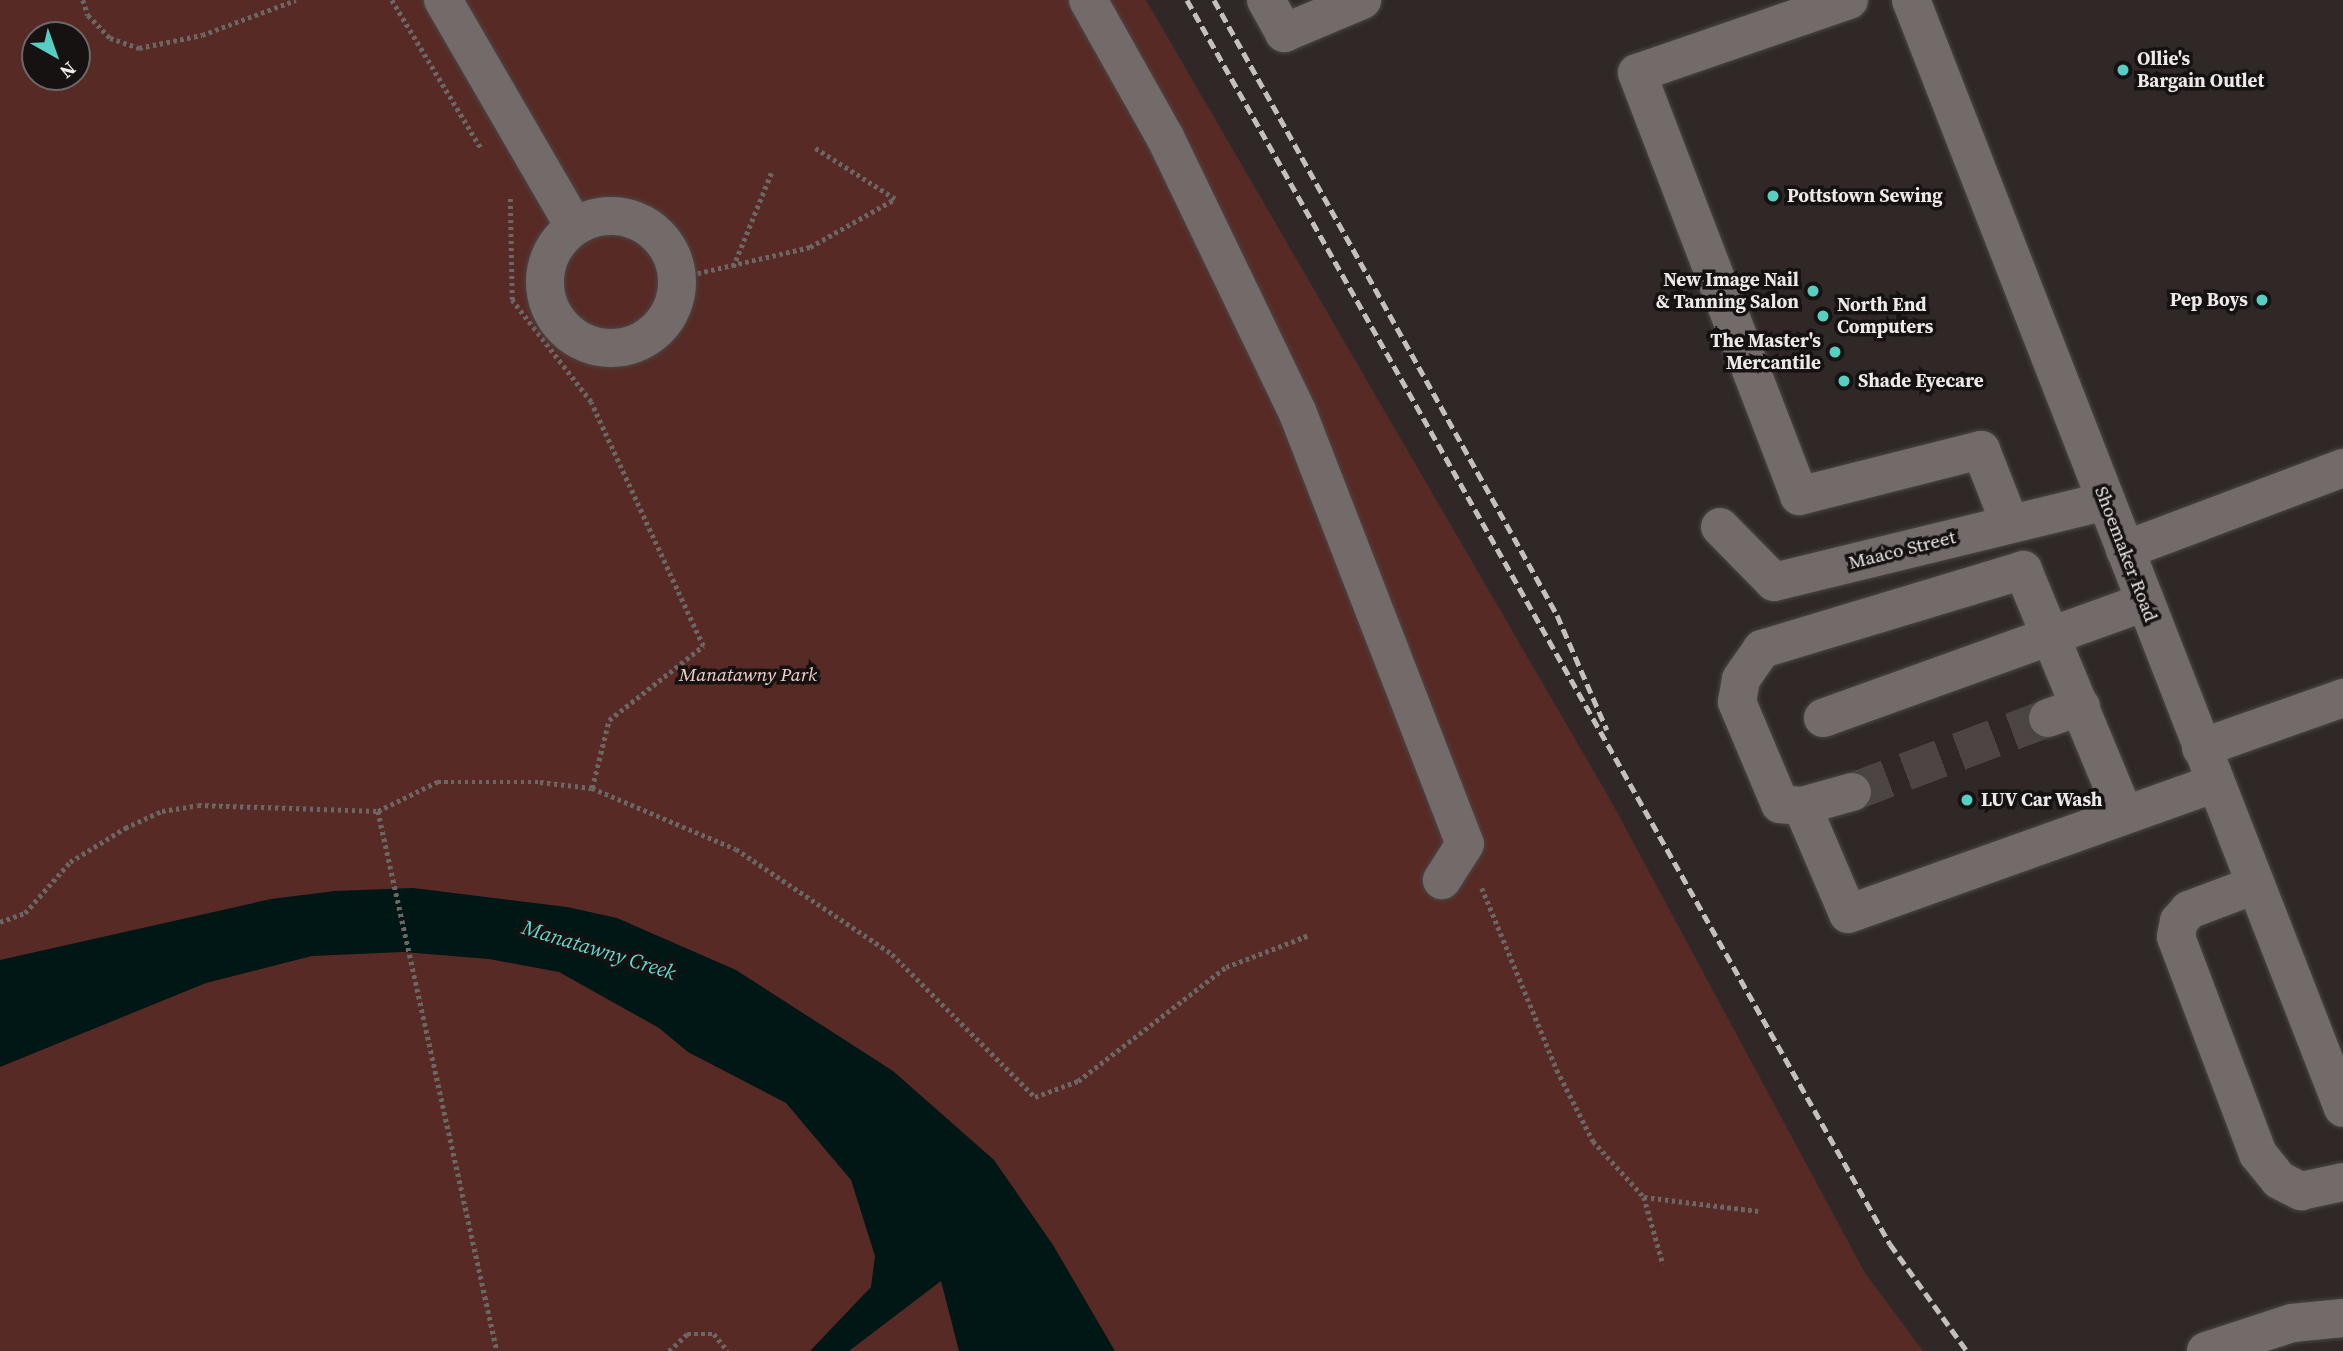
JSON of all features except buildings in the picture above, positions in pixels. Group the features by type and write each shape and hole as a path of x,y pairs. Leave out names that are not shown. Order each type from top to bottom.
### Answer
{"street":[{"path":"443,0 574,226"},
{"path":"1088,0 1165,137 1297,411 1465,844 1442,880"},
{"path":"1266,0 1284,33 1363,0"},
{"path":"1849,0 1637,73 1799,496 1981,450 2010,524"},
{"name":"Shoemaker Road","path":"1911,0 2255,885 2339,1088"},
{"path":"593,218 636,220 668,247 677,278 672,309 661,327 644,340 624,348 601,348 579,342 561,328 549,308 544,286 547,263 557,242 574,226 593,218"},
{"path":"2125,550 2343,468"},
{"name":"Maaco Street","path":"1720,527 1774,582 2106,501"},
{"path":"1852,792 1802,806 1780,804 1737,702 1741,679 1762,649 2024,570 2053,638 2064,712 2124,814"},
{"path":"1823,718 2053,638 2145,602"},
{"path":"2201,747 2343,698"},
{"path":"1802,806 1848,914 2215,783"},
{"path":"2255,885 2189,910 2179,921 2176,937 2258,1154 2279,1180 2301,1191 2343,1182"},
{"path":"2206,1351 2292,1323 2343,1318"}],"path":[{"path":"83,0 88,15 110,38 139,48 202,35 296,0"},
{"path":"392,0 483,152"},
{"path":"677,278 733,268 810,247 895,199 813,147"},
{"path":"733,268 772,172"},
{"path":"504,187 511,199 512,300 591,402 703,646 609,720 592,788"},
{"path":"0,922 25,913 70,862 125,828 162,811 198,805 378,811 437,782 540,782 592,788 736,849 892,954 1035,1097 1078,1081 1226,967 1307,936 1299,939"},
{"path":"378,811 497,1351"},
{"path":"1465,844 1533,1017 1577,1112 1593,1141 1644,1197 1663,1264"},
{"path":"1644,1197 1758,1211"},
{"path":"669,1351 687,1334 713,1334 727,1351"}],"green space":[{"name":"Manatawny Park","path":"0,0 1146,0 1611,801 1865,1273 1923,1351 0,1351"}],"water":[{"name":"Manatawny Creek","path":"413,888 567,907 617,918 736,970 893,1071 994,1160 1053,1245 1115,1351 959,1351 941,1281 849,1351 810,1351 871,1287 875,1256 851,1180 786,1103 688,1052 659,1028 559,972 489,959 403,952 312,956 206,983 0,1067 0,960 271,899 335,891"}],"tunnel":[{"path":"1852,792 2048,718"}],"railway":[{"path":"1187,0 1890,1244 1967,1351"},
{"path":"1214,0 1557,615 1607,730"}],"place":[{"name":"Ollie's Bargain Outlet","path":"2123,70"},
{"name":"Pottstown Sewing","path":"1773,196"},
{"name":"New Image Nail & Tanning Salon","path":"1813,291"},
{"name":"Pep Boys","path":"2262,300"},
{"name":"North End Computers","path":"1823,316"},
{"name":"The Master's Mercantile","path":"1835,352"},
{"name":"Shade Eyecare","path":"1844,381"},
{"name":"LUV Car Wash","path":"1967,800"}]}
